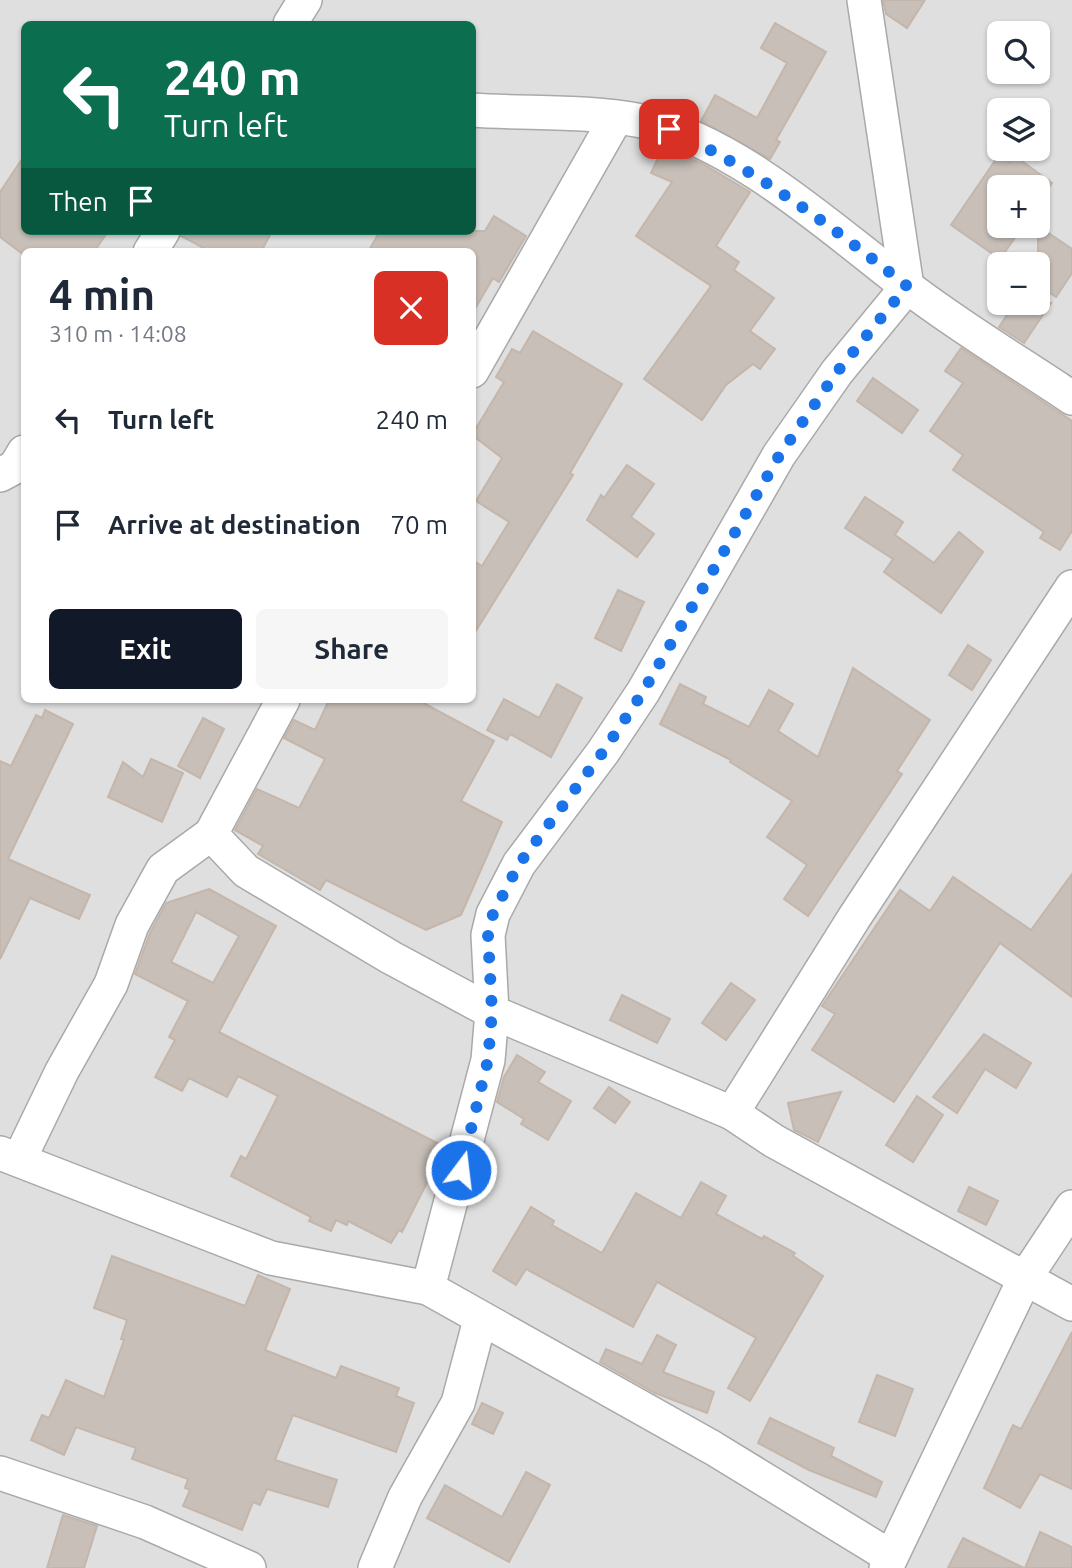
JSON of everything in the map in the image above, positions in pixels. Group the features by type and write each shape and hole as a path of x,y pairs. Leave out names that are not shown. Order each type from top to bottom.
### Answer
{"street":[{"path":"428,1288 488,1060 492,1012 488,935 493,914 519,864 603,752 643,692 779,456 837,372 907,286 864,0"},
{"path":"476,110 615,118 669,129 726,156 824,220 907,286 1072,398"},
{"path":"476,364 615,118"},
{"path":"0,475 15,467 21,457"},
{"path":"732,1113 854,918 1072,587"},
{"path":"281,703 211,834 163,869 132,925 111,984 62,1071 9,1156 271,1258 428,1288 480,1320 713,1448 888,1562 1025,1278 1072,1207"},
{"path":"211,834 246,871 390,957 492,1012 732,1113 774,1141 1072,1304"},
{"path":"375,1568 405,1497 458,1402 480,1320"},
{"path":"0,1474 145,1522 249,1568"}],"shaded area":[{"path":"0,0 1072,0 1072,1568 0,1568"}],"building":[{"path":"883,0 925,0 907,28 886,14"},
{"path":"775,23 826,52 776,140 780,142 770,159 701,121 715,95 757,118 787,63 761,48"},
{"path":"663,147 703,164 750,192 716,246 739,262 734,270 774,298 750,331 775,349 760,369 753,364 726,385 702,420 644,379 711,286 636,236 672,182 651,173"},
{"path":"21,160 21,235 105,235 97,248 21,248 21,253 0,237 0,192"},
{"path":"995,161 1022,161 1041,175 987,175 987,238 1015,238 1005,252 990,252 951,225"},
{"path":"494,216 526,236 499,282 493,278 476,307 476,248 370,248 378,235 476,235 476,231 485,231"},
{"path":"1050,234 1072,249 1072,273 1056,297 1050,293 1050,252 1038,252 1038,238 1050,238"},
{"path":"270,235 263,248 204,248 181,236"},
{"path":"1007,315 1043,315 1024,343 999,327"},
{"path":"533,331 622,384 570,473 573,475 476,631 476,562 482,566 509,522 476,501 502,458 476,438 476,428 504,382 496,377 512,349 520,353"},
{"path":"961,348 1072,421 1072,531 1060,550 1040,538 1044,532 953,470 963,455 930,431 963,383 945,371"},
{"path":"873,378 918,410 902,433 857,401"},
{"path":"627,465 654,484 631,517 654,534 637,557 587,520 601,495 604,498"},
{"path":"865,497 903,522 895,535 934,563 959,532 983,552 941,613 884,572 893,559 845,528"},
{"path":"618,590 644,602 621,651 595,638"},
{"path":"968,645 991,660 972,690 949,675"},
{"path":"853,668 930,720 897,771 902,774 808,916 784,899 807,865 767,837 792,801 730,762 731,760 660,724 680,684 706,697 703,704 749,727 769,690 793,704 778,731 818,757"},
{"path":"557,684 582,698 551,757 510,734 507,740 487,730 504,699 539,718"},
{"path":"328,703 424,703 494,741 461,801 502,822 461,915 426,930 326,880 320,890 258,854 263,846 235,830 257,789 299,808 325,759 284,738 294,720 315,730"},
{"path":"45,710 73,724 8,859 90,895 79,919 30,898 0,959 0,761 11,766 36,715 42,718"},
{"path":"203,718 224,729 200,778 178,766"},
{"path":"151,759 183,773 162,822 108,797 123,762 143,777"},
{"path":"1072,874 1072,997 1000,943 894,1102 812,1050 835,1014 822,1006 900,890 930,911 953,877 1031,930"},
{"path":"209,889 276,926 219,1032 445,1147 402,1232 399,1230 391,1243 348,1221 347,1225 336,1220 331,1231 309,1221 311,1217 231,1176 241,1156 246,1159 278,1096 238,1076 227,1097 189,1078 182,1091 155,1077 175,1040 169,1037 188,1001 135,974 150,933 166,903","holes":["196,912 239,936 213,983 171,962"]},
{"path":"731,983 755,1000 726,1040 702,1023"},
{"path":"622,995 670,1019 657,1043 610,1020"},
{"path":"984,1034 1031,1063 1016,1088 985,1069 957,1113 933,1097"},
{"path":"517,1055 545,1072 538,1082 571,1101 548,1140 521,1124 524,1119 497,1102 504,1077"},
{"path":"609,1087 630,1102 615,1123 594,1108"},
{"path":"841,1092 818,1142 794,1130 788,1103"},
{"path":"917,1096 943,1115 913,1162 886,1145"},
{"path":"701,1182 726,1196 716,1214 795,1253 793,1256 823,1276 750,1401 728,1388 756,1338 657,1282 633,1327 526,1269 516,1285 493,1271 531,1207 554,1221 552,1225 602,1253 636,1193 681,1218"},
{"path":"969,1187 998,1201 986,1225 958,1211"},
{"path":"112,1256 245,1306 258,1275 290,1289 265,1350 336,1378 341,1366 399,1388 396,1396 414,1403 396,1452 293,1415 275,1460 337,1480 328,1507 267,1489 260,1505 253,1502 242,1530 183,1506 190,1490 185,1488 188,1479 132,1459 136,1448 76,1427 64,1455 31,1440 42,1415 49,1418 66,1380 104,1397 124,1340 121,1339 127,1320 94,1308"},
{"path":"1072,1332 1072,1489 1040,1474 1020,1508 984,1488 1013,1425 1021,1429"},
{"path":"657,1335 676,1345 663,1372 714,1392 707,1413 655,1393 600,1362 606,1349 642,1364"},
{"path":"877,1375 913,1389 895,1436 859,1422"},
{"path":"482,1403 503,1413 493,1434 472,1424"},
{"path":"770,1418 834,1448 831,1456 882,1482 876,1497 809,1470 758,1443"},
{"path":"526,1472 550,1485 509,1562 427,1518 445,1485 502,1517"},
{"path":"63,1515 97,1526 84,1568 47,1568"},
{"path":"1040,1532 1072,1547 1072,1568 1025,1568"},
{"path":"963,1538 1024,1568 948,1568"}],"route":[{"path":"461,1170 488,1060 492,1012 488,935 493,914 519,864 558,808 603,752 643,692 688,619 779,456 837,372 907,286 824,220 785,194 726,156 669,129"}]}
